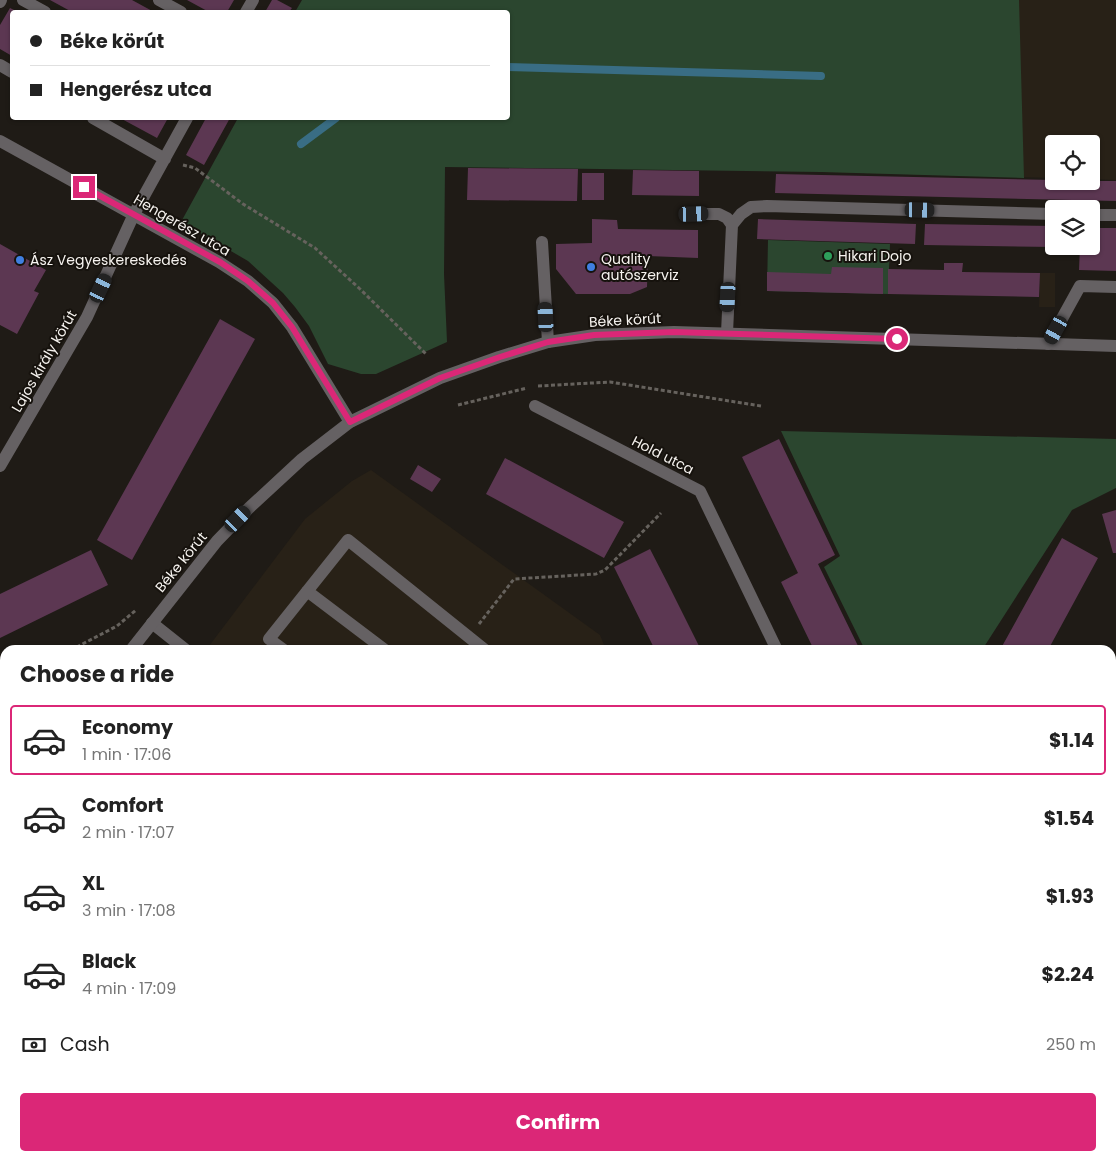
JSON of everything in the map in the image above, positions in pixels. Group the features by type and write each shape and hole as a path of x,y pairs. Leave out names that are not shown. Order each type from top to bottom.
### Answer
{"street":[{"path":"23,0 41,10"},
{"path":"159,0 177,10"},
{"path":"97,120 165,159"},
{"name":"Lajos király körút","path":"0,466 87,317 134,214 186,120"},
{"name":"Hengerész utca","path":"0,141 220,262 248,281 273,303 292,327 350,422"},
{"path":"726,333 732,225 741,214 751,207 1045,214"},
{"path":"694,214 719,214 727,218 732,225"},
{"path":"1100,215 1116,215"},
{"path":"542,242 548,342"},
{"path":"1048,344 1080,286 1116,287"},
{"name":"Béke körút","path":"135,645 217,541 249,508 302,459 350,422 440,378 548,342 594,335 674,332 1116,346"},
{"name":"Hold utca","path":"535,406 700,491 775,645"},
{"path":"277,645 268,638 348,540 478,645"},
{"path":"307,591 378,645"},
{"path":"152,623 180,645"}],"path":[{"path":"165,159 195,168 243,204 315,248 427,355"},
{"path":"458,405 534,386 610,382 761,406"},
{"path":"468,637 514,579 596,574 605,570 662,513"}],"shaded area":[{"path":"369,0 1116,0 1116,180 1100,179 1100,135 1045,135 1045,178 821,172 510,13 510,10 485,10"},
{"path":"1040,273 1055,273 1055,307 1039,307"},
{"path":"371,470 600,635 604,645 210,645 305,519 352,481"}],"green space":[{"path":"302,0 1019,0 1024,178 821,172 445,167 444,274 447,342 376,374 361,374 328,364 309,326 283,293 248,261 181,222 237,120 510,120 510,10 296,10"},
{"name":"Hikari Dojo","path":"768,240 890,244 888,294 767,291"},
{"path":"781,431 1116,439 1116,488 1072,510 985,645 863,645 824,567 840,556"}],"building":[{"path":"50,0 132,0 150,10 68,10"},
{"path":"187,0 234,0 228,10 205,10"},
{"path":"272,0 277,0 292,8 290,10 266,10"},
{"path":"10,8 14,10 10,10 10,55 0,49 0,25"},
{"path":"124,120 167,120 157,138"},
{"path":"205,120 229,120 204,165 186,155"},
{"path":"468,168 578,169 577,201 467,200"},
{"path":"633,170 699,171 699,196 632,195"},
{"path":"582,173 604,173 604,200 582,200"},
{"path":"776,174 1045,180 1045,190 1100,190 1100,181 1116,181 1116,201 775,193"},
{"path":"592,219 617,220 618,229 698,230 698,258 648,256 647,287 630,294 576,294 556,269 556,244 592,243"},
{"path":"758,219 916,224 915,244 757,239"},
{"path":"925,224 1045,226 1045,247 924,245"},
{"path":"1100,228 1116,228 1116,271 1079,270 1080,255 1100,255"},
{"path":"0,244 46,270 34,291 39,293 17,334 0,325"},
{"path":"944,263 963,263 962,272 1040,273 1039,297 888,294 888,269 944,270"},
{"path":"832,267 883,268 883,294 767,291 767,272 831,274"},
{"path":"220,319 255,339 132,560 97,540"},
{"path":"779,439 835,555 818,564 858,645 812,645 781,582 798,573 742,457"},
{"path":"505,458 624,522 604,558 486,494"},
{"path":"418,465 441,479 432,492 410,479"},
{"path":"1116,510 1116,553 1113,553 1102,514"},
{"path":"1062,538 1098,558 1051,645 1003,645"},
{"path":"650,549 698,645 653,645 614,567"},
{"path":"91,550 108,585 0,638 0,594"}],"waterway":[{"path":"510,67 821,76"},
{"path":"301,144 333,120"}],"place":[{"name":"Hikari Dojo","path":"828,256"},
{"name":"Ász Vegyeskereskedés","path":"20,260"},
{"name":"Quality autószerviz","path":"591,267"}],"route":[{"path":"84,187 220,262 248,281 273,303 292,327 350,422 440,378 548,342 594,335 674,332 897,339"}]}
